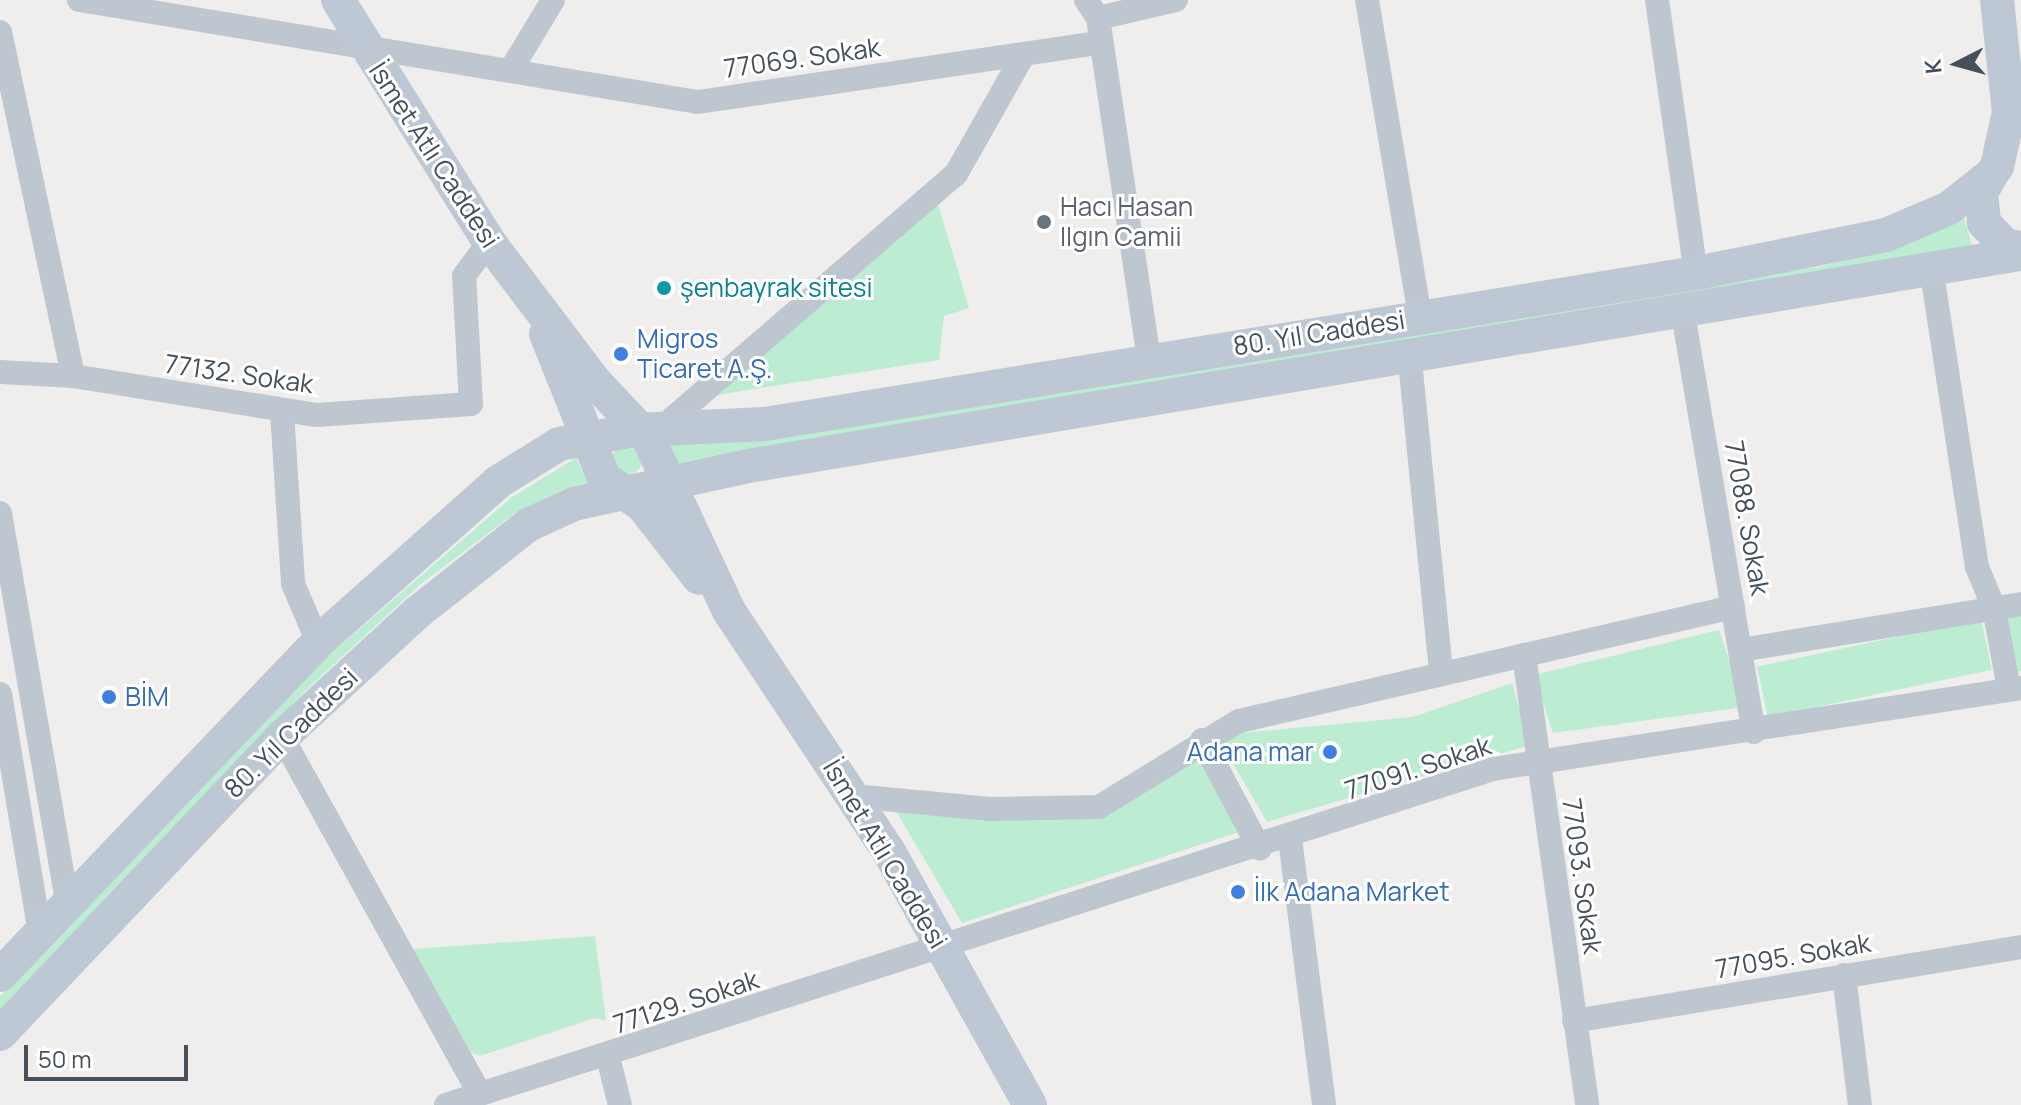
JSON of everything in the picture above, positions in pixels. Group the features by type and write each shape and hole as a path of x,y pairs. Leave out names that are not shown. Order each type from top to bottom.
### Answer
{"main road":[{"name":"İsmet Atlı Caddesi","path":"338,0 363,45 489,242 535,306 635,430 648,438 729,611"},
{"path":"1997,0 2009,112 2002,167 1984,223 2005,245 2021,251"},
{"name":"80. Yıl Caddesi","path":"0,975 318,642 498,482 559,444 635,430 673,432 765,424 1696,273 1886,235 1949,208 2002,167"},
{"name":"80. Yıl Caddesi","path":"0,1034 282,737 418,612 528,525 574,504 778,461 1410,361 1932,273 2021,251"},
{"name":"İsmet Atlı Caddesi","path":"535,306 583,441 604,478 626,493 729,611 853,796 1030,1105"}],"street":[{"name":"77069. Sokak","path":"79,0 512,68 698,102 1024,54 1095,20 1176,0"},
{"path":"512,68 553,0"},
{"path":"1367,0 1420,316"},
{"path":"1657,0 1696,273"},
{"path":"1095,20 1149,361"},
{"path":"0,32 73,376"},
{"path":"673,432 673,418 956,174 1024,54"},
{"name":"77132. Sokak","path":"0,372 73,376 282,412 471,404 464,276 489,242"},
{"path":"1932,273 1977,567 1994,608 2015,688"},
{"name":"77088. Sokak","path":"1683,314 1754,732"},
{"path":"1410,361 1441,673"},
{"path":"282,412 293,584 318,642"},
{"path":"0,513 46,812 68,905"},
{"path":"1741,650 2021,604"},
{"path":"853,796 990,809 1099,807 1202,740 1239,721 1733,607"},
{"name":"77093. Sokak","path":"1524,655 1587,1105"},
{"name":"77091. Sokak","path":"942,947 960,935 1260,849 1493,769 1754,732 2015,688"},
{"path":"0,694 40,932"},
{"path":"282,737 480,1094"},
{"path":"1202,740 1260,849"},
{"path":"1290,839 1324,1105"},
{"name":"77129. Sokak","path":"446,1105 608,1057 942,947"},
{"name":"77095. Sokak","path":"1574,1021 2021,947"},
{"path":"1844,975 1860,1105"},
{"path":"608,1057 620,1105"}],"green space":[{"path":"937,201 969,308 944,316 939,360 710,396"},
{"path":"1964,217 1973,249 683,474 668,444 1818,267 1891,248"},
{"path":"627,445 637,450 642,460 637,470 627,475 617,470 612,460 617,450"},
{"path":"576,458 589,485 515,513 421,584 305,691 0,1014 0,996 299,681 512,497"},
{"path":"2021,613 2021,671 2018,672 2008,615"},
{"path":"1981,619 1992,670 1768,717 1757,667"},
{"path":"1719,630 1745,707 1553,733 1534,675"},
{"path":"1512,683 1530,745 1267,822 1220,741 1240,733 1413,717"},
{"path":"1199,758 1239,832 962,923 893,806 1096,816"},
{"path":"595,936 606,1021 595,1018 480,1056 470,1052 412,949"}],"place":[{"name":"Hacı Hasan Ilgın Camii","path":"1044,222"},
{"name":"şenbayrak sitesi","path":"664,288"},
{"name":"Migros Ticaret A.Ş.","path":"621,354"},
{"name":"BİM","path":"109,697"},
{"name":"Adana mar","path":"1330,752"},
{"name":"İlk Adana Market","path":"1238,892"}]}
